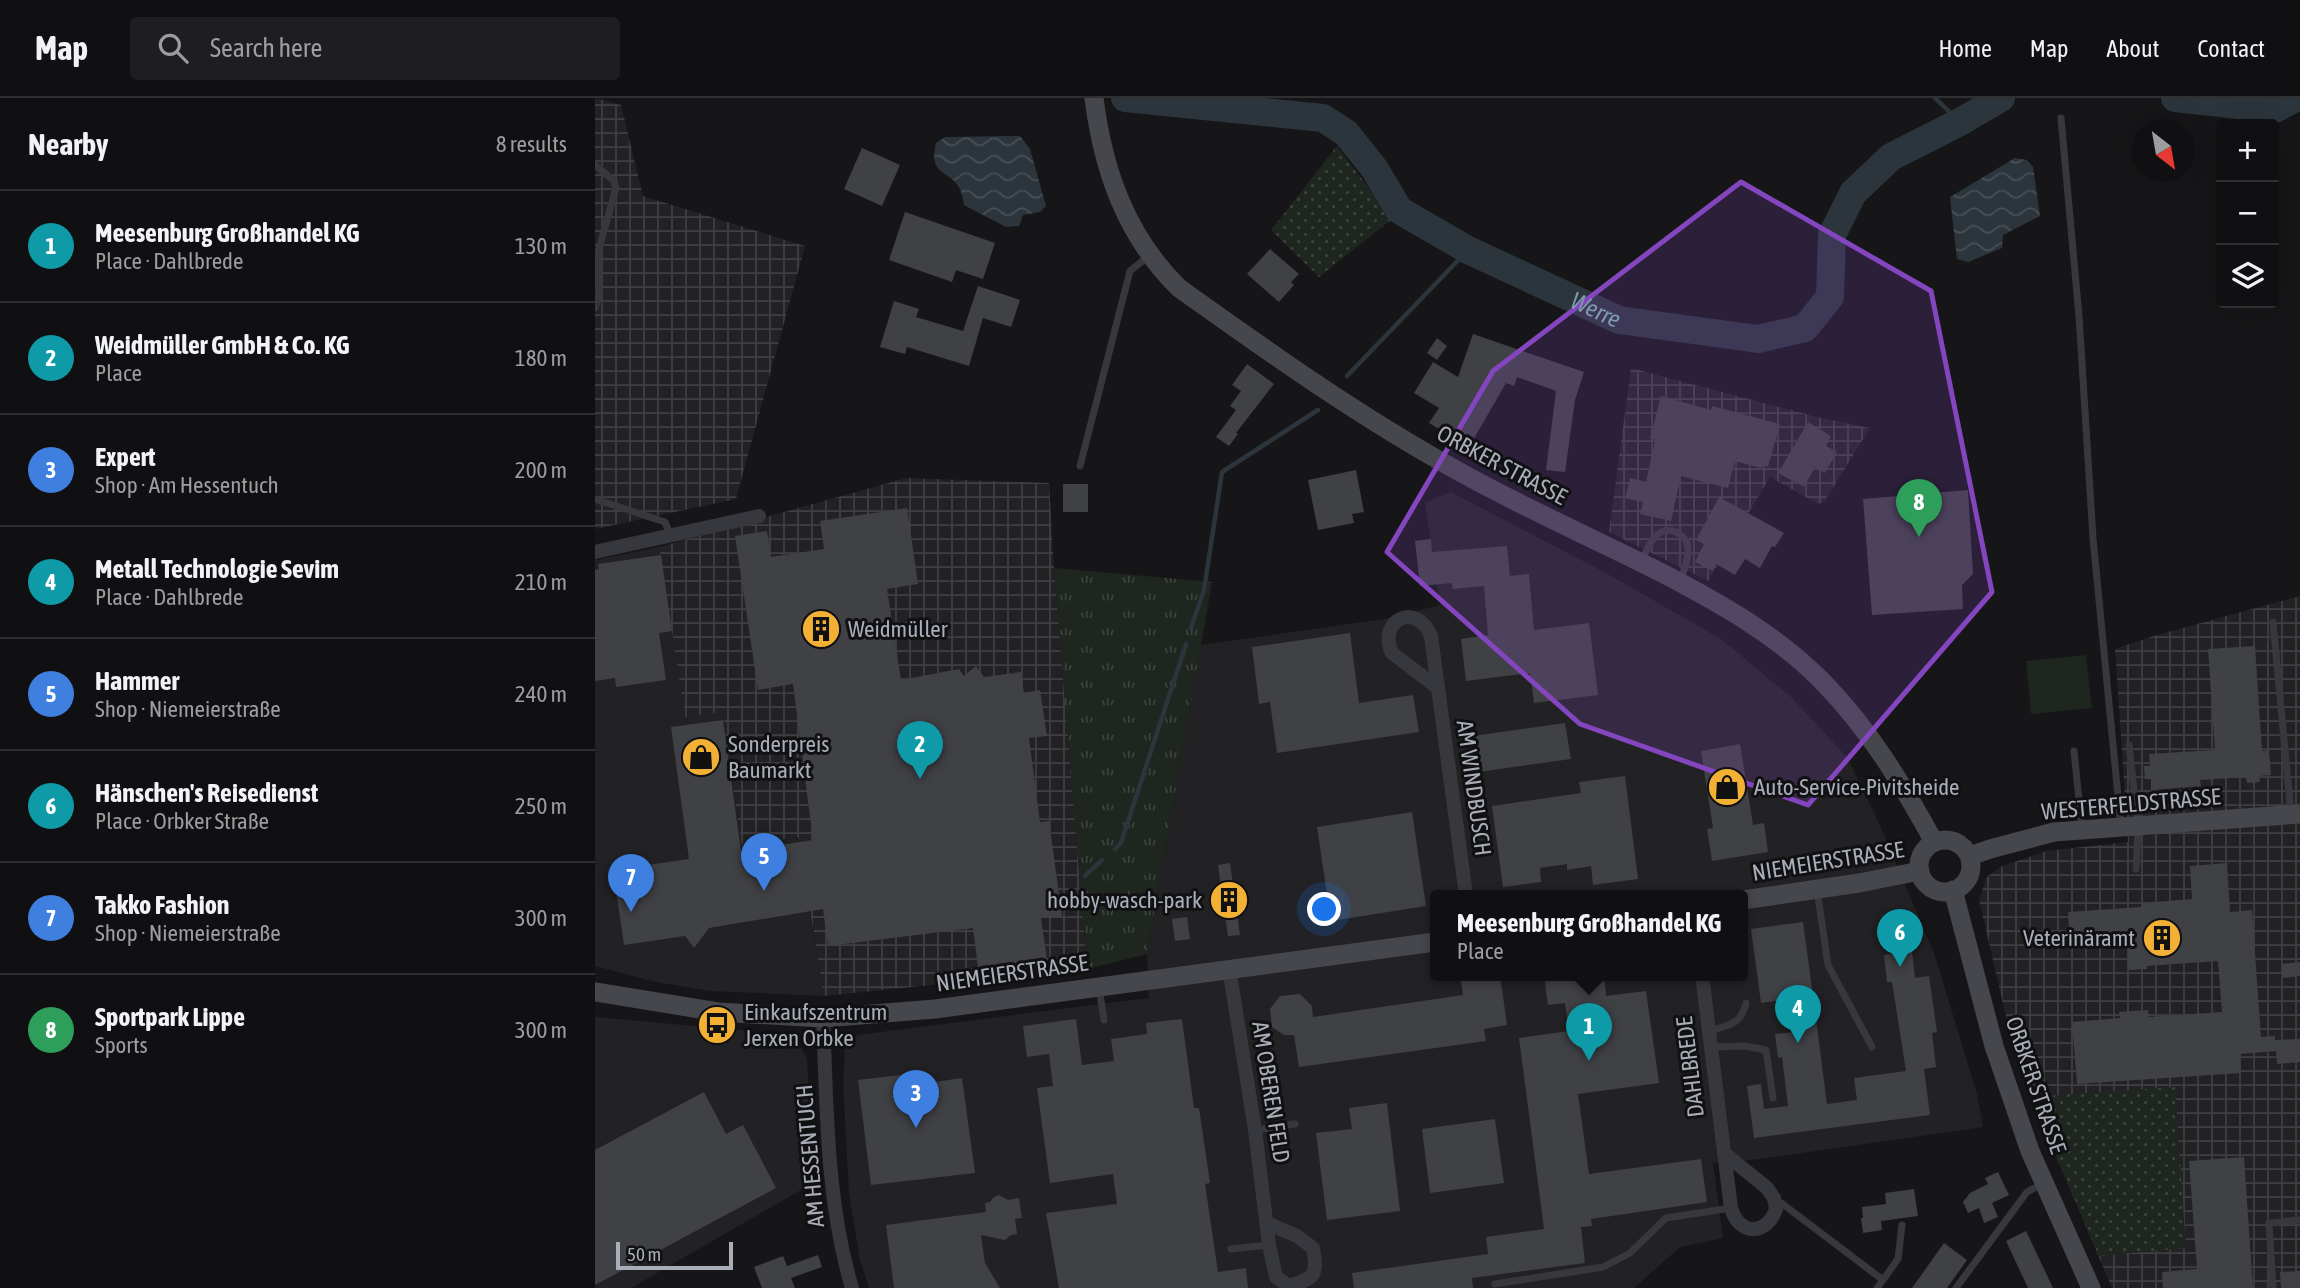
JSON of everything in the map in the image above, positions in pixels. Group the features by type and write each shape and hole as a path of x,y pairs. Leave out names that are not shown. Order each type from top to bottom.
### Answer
{"street":[{"name":"ORBKER STRASSE","path":"1094,98 1099,141 1112,184 1126,216 1163,272 1179,288 1357,412 1461,473 1679,582 1757,626 1823,681 1871,737 1934,842"},
{"path":"595,552 759,516"},
{"name":"AM WINDBUSCH","path":"1437,688 1392,653 1388,645 1388,635 1390,628 1399,620 1408,616 1418,618 1426,625 1431,636 1464,890"},
{"name":"WESTERFELDSTRASSE","path":"1969,856 2054,832 2295,814"},
{"path":"1955,841 1964,847 1969,856 1970,873 1966,880 1953,890 1932,888 1922,878 1922,854 1934,842 1955,841"},
{"name":"NIEMEIERSTRASSE","path":"1748,899 1920,871"},
{"name":"ORBKER STRASSE","path":"1953,890 1994,1046 2030,1151 2091,1288"},
{"name":"NIEMEIERSTRASSE","path":"595,992 718,1012 824,1018 935,1009 1430,943"},
{"name":"AM OBEREN FELD","path":"1229,968 1255,1130 1269,1245 1276,1277 1289,1286 1308,1280 1314,1274 1316,1266 1313,1248 1297,1236 1267,1223"},
{"name":"DAHLBREDE","path":"1703,981 1731,1208"},
{"name":"AM HESSENTUCH","path":"824,1018 828,1144 835,1213 852,1288"},
{"path":"1724,1153 1767,1188 1776,1203 1774,1216 1768,1223 1755,1229 1742,1226 1731,1208"}],"lane":[{"path":"2060,118 2079,316 2093,538 2136,869"},
{"path":"595,165 614,181 616,188 597,256 599,295 595,308"},
{"path":"1080,466 1127,272 1150,254"},
{"path":"595,499 665,522 671,537"},
{"path":"1641,563 1652,539 1659,532 1675,530 1682,536 1688,550 1688,558 1679,582"},
{"path":"2273,622 2295,814"},
{"path":"2129,745 2129,827"},
{"path":"2074,751 2082,830"},
{"path":"1817,890 1828,965 1872,1047"},
{"path":"1099,987 1104,1020"},
{"path":"1709,1031 1737,1021 1744,1015 1747,1003"},
{"path":"1711,1047 1745,1046 1766,1050 1773,1098"},
{"path":"1255,1130 1295,1124"},
{"path":"1956,1288 2027,1192 2045,1183"},
{"path":"1776,1203 1781,1203 1883,1280"},
{"path":"1495,1283 1603,1267 1630,1252 1666,1218 1731,1208"},
{"path":"2273,1288 2269,1223 2300,1220"},
{"path":"1877,1288 1898,1259 1902,1225"},
{"path":"1231,1249 1269,1245"}],"highlighted area":[{"path":"1741,182 1931,291 1992,592 1808,805 1580,724 1387,552 1493,371"}],"shaded area":[{"path":"595,98 621,105 643,196 805,246 736,499 595,529"},
{"path":"1631,368 1821,418 1870,428 1824,502 1818,504 1770,477 1708,581 1609,532"},
{"path":"906,478 1049,483 1087,969 824,996 798,837 742,846 722,712 685,717 659,547"},
{"path":"1451,492 1606,573 1721,639 1791,697 1847,757 1879,823 1935,956 1977,1094 1983,1127 1760,1159 1713,1163 1723,1238 1680,1247 1634,1288 869,1288 860,1260 849,1193 843,1083 845,1048 857,1035 1149,998 1147,954 1201,645 1384,619 1440,605 1425,502"},
{"path":"659,547 685,716 722,711 742,846 797,837 824,996 710,991 656,982 595,966 595,560"},
{"path":"2300,596 2300,1288 2112,1288 2031,1097 2008,1025 1979,900 1986,878 2000,867 2046,851 2128,842 2115,649"},
{"path":"595,1017 782,1034 796,1040 807,1058 813,1183 631,1288 595,1288"}],"green space":[{"path":"1337,146 1392,219 1319,277 1271,230"},
{"path":"1054,568 1212,582 1147,954 1087,969"},
{"path":"2086,655 2092,708 2031,714 2026,661"},
{"path":"2175,1087 2186,1248 2099,1256 2031,1097"}],"water":[{"path":"1020,136 1030,149 1046,206 1040,212 1023,215 1019,226 1006,227 964,205 960,189 937,167 934,154 936,143 945,137"},
{"path":"2015,158 2027,160 2033,167 2040,216 2003,235 2002,248 1968,262 1957,259 1950,197"}],"building":[{"path":"862,148 900,165 882,206 844,189"},
{"path":"905,212 995,243 983,279 956,270 952,282 889,260"},
{"path":"1270,249 1299,274 1291,282 1294,285 1279,302 1247,274"},
{"path":"978,286 1020,300 1011,327 983,318 969,366 907,347 905,354 880,347 894,301 919,309 916,317 963,331"},
{"path":"1473,334 1584,372 1575,400 1565,472 1546,470 1556,391 1517,377 1514,386 1506,383 1469,447 1429,423 1439,408 1414,393 1433,362 1458,377"},
{"path":"1437,338 1447,346 1437,360 1427,353"},
{"path":"1247,364 1274,384 1229,446 1216,437 1236,410 1230,406 1241,391 1232,385"},
{"path":"1661,396 1711,410 1712,406 1780,424 1768,467 1764,465 1761,468 1735,461 1728,488 1681,476 1671,521 1640,514 1643,502 1625,498 1630,478 1646,482 1655,440 1650,438"},
{"path":"1808,422 1831,436 1826,446 1837,452 1825,473 1815,467 1804,487 1778,473"},
{"path":"1356,470 1364,512 1352,514 1354,523 1318,530 1308,480"},
{"path":"1063,484 1088,484 1088,512 1063,512"},
{"path":"1968,490 1973,574 1962,585 1963,609 1872,615 1863,499"},
{"path":"1719,497 1784,533 1775,547 1772,546 1760,568 1745,559 1735,575 1716,564 1713,571 1695,562 1704,544 1696,540"},
{"path":"907,508 918,584 887,589 901,680 959,669 964,676 976,666 984,677 1021,672 1024,693 1040,690 1047,736 1029,738 1040,822 1049,821 1062,916 1041,918 1047,959 978,968 973,928 828,946 823,909 709,928 694,948 685,936 624,945 613,870 689,859 671,727 723,720 741,851 813,840 793,684 758,690 735,536 767,531 771,557 824,549 820,521"},
{"path":"1431,539 1432,552 1507,546 1510,576 1529,574 1534,630 1589,623 1598,695 1534,703 1530,673 1466,681 1461,639 1488,635 1484,586 1453,589 1452,583 1420,586 1415,541"},
{"path":"661,555 672,631 659,633 666,680 616,687 615,678 595,681 595,570 599,569 598,564"},
{"path":"1350,633 1359,703 1413,695 1419,732 1277,753 1270,702 1259,704 1252,647"},
{"path":"2255,646 2262,751 2269,750 2271,775 2259,776 2260,782 2247,783 2246,777 2200,780 2201,786 2151,790 2151,779 2145,779 2144,766 2150,766 2149,754 2215,750 2208,649"},
{"path":"1565,723 1571,759 1478,772 1473,736"},
{"name":"Auto-Service-Pivitsheide","path":"1740,744 1753,825 1764,823 1768,852 1712,861 1707,829 1713,828 1701,751"},
{"path":"1625,776 1638,879 1593,885 1591,866 1567,870 1567,864 1540,868 1541,882 1503,887 1492,806 1581,793 1579,782"},
{"path":"1412,812 1426,906 1331,921 1317,827"},
{"name":"hobby-wasch-park","path":"1230,863 1240,935 1228,936 1218,865"},
{"path":"2227,863 2230,912 2252,910 2261,1037 2275,1036 2275,1040 2300,1039 2300,1062 2277,1064 2276,1051 2240,1054 2241,1073 2077,1084 2072,1022 2120,1018 2119,1012 2148,1010 2149,1017 2222,1012 2218,961 2147,966 2147,969 2129,970 2127,945 2070,949 2068,912 2141,907 2141,903 2192,899 2190,866"},
{"path":"1187,917 1190,939 1175,941 1172,919"},
{"path":"1803,922 1813,996 1761,1003 1751,929"},
{"path":"1912,951 1915,978 1929,976 1937,1032 1932,1033 1936,1067 1924,1069 1930,1115 1754,1138 1747,1086 1761,1084 1764,1109 1788,1106 1782,1057 1778,1058 1775,1034 1803,1031 1802,1021 1816,1019 1827,1104 1857,1100 1854,1078 1906,1071 1892,982 1887,982 1884,955"},
{"path":"2300,962 2300,976 2283,978 2282,964"},
{"path":"1461,981 1501,981 1507,1025 1484,1029 1486,1041 1299,1067 1294,1035 1284,1035 1272,1027 1270,1009 1280,996 1300,994 1312,1006 1313,1017 1463,995"},
{"path":"1545,981 1605,981 1606,996 1646,991 1659,1083 1578,1094 1589,1174 1701,1159 1707,1202 1591,1219 1592,1226 1581,1227 1585,1263 1472,1278 1473,1288 1354,1288 1352,1273 1488,1254 1486,1237 1544,1229 1519,1038 1569,1031 1565,1003 1548,1005"},
{"path":"1076,1019 1082,1065 1114,1061 1111,1039 1147,1034 1146,1023 1182,1019 1194,1108 1199,1108 1210,1183 1205,1184 1218,1272 1246,1268 1248,1288 1059,1288 1046,1213 1117,1204 1113,1174 1050,1183 1037,1088 1053,1086 1049,1054 1027,1057 1023,1026"},
{"path":"926,1072 928,1083 962,1078 975,1173 871,1185 858,1080"},
{"path":"704,1092 726,1134 743,1125 776,1188 595,1285 595,1150"},
{"path":"1387,1103 1400,1211 1327,1220 1316,1133 1352,1129 1349,1108"},
{"path":"1495,1119 1504,1183 1430,1193 1422,1129"},
{"path":"2244,1157 2253,1288 2163,1288 2162,1272 2197,1269 2189,1161"},
{"path":"1998,1172 2009,1195 1992,1203 1998,1217 1984,1223 1979,1208 1968,1213 1963,1202 1970,1193 1988,1184 1985,1178"},
{"path":"1914,1189 1918,1216 1881,1221 1882,1230 1863,1233 1862,1207 1886,1204 1885,1193"},
{"path":"999,1195 1008,1200 1019,1198 1022,1218 1015,1219 1017,1234 1005,1240 981,1235 985,1263 1000,1288 894,1288 886,1225 986,1212 985,1203"},
{"path":"2026,1231 2053,1288 2028,1288 2006,1241"},
{"path":"1944,1243 1967,1260 1947,1288 1912,1288"},
{"path":"818,1255 822,1267 791,1278 795,1288 762,1288 754,1267 783,1256 787,1266"},
{"path":"2300,1271 2300,1288 2281,1288 2280,1272"}],"waterway":[{"name":"Werre","path":"1125,98 1323,118 1346,133 1374,168 1399,210 1468,250 1619,320 1758,339 1805,328 1830,297 1832,235 1853,193 1891,157 2001,98"},
{"path":"1935,98 1960,122"},
{"name":"Werre","path":"2175,98 2275,109 2295,98"},
{"path":"1347,376 1468,250"},
{"path":"1191,628 1204,590 1222,472 1318,410"},
{"path":"1115,849 1121,843 1186,644"},
{"path":"1085,876 1102,860"}],"place":[{"name":"Sportpark Lippe","path":"1919,537"},
{"name":"Weidmüller","path":"821,629"},
{"name":"Sonderpreis Baumarkt","path":"701,757"},
{"name":"Weidmüller GmbH & Co. KG","path":"920,779"},
{"name":"Auto-Service-Pivitsheide","path":"1727,787"},
{"name":"Hammer","path":"764,891"},
{"name":"hobby-wasch-park","path":"1229,900"},
{"name":"Takko Fashion","path":"631,912"},
{"name":"Veterinäramt","path":"2162,938"},
{"name":"Hänschen's Reisedienst","path":"1900,967"},
{"name":"Einkaufszentrum Jerxen Orbke","path":"717,1025"},
{"name":"Metall Technologie Sevim","path":"1798,1043"},
{"name":"Meesenburg Großhandel KG","path":"1589,1061"},
{"name":"Expert","path":"916,1128"}]}
